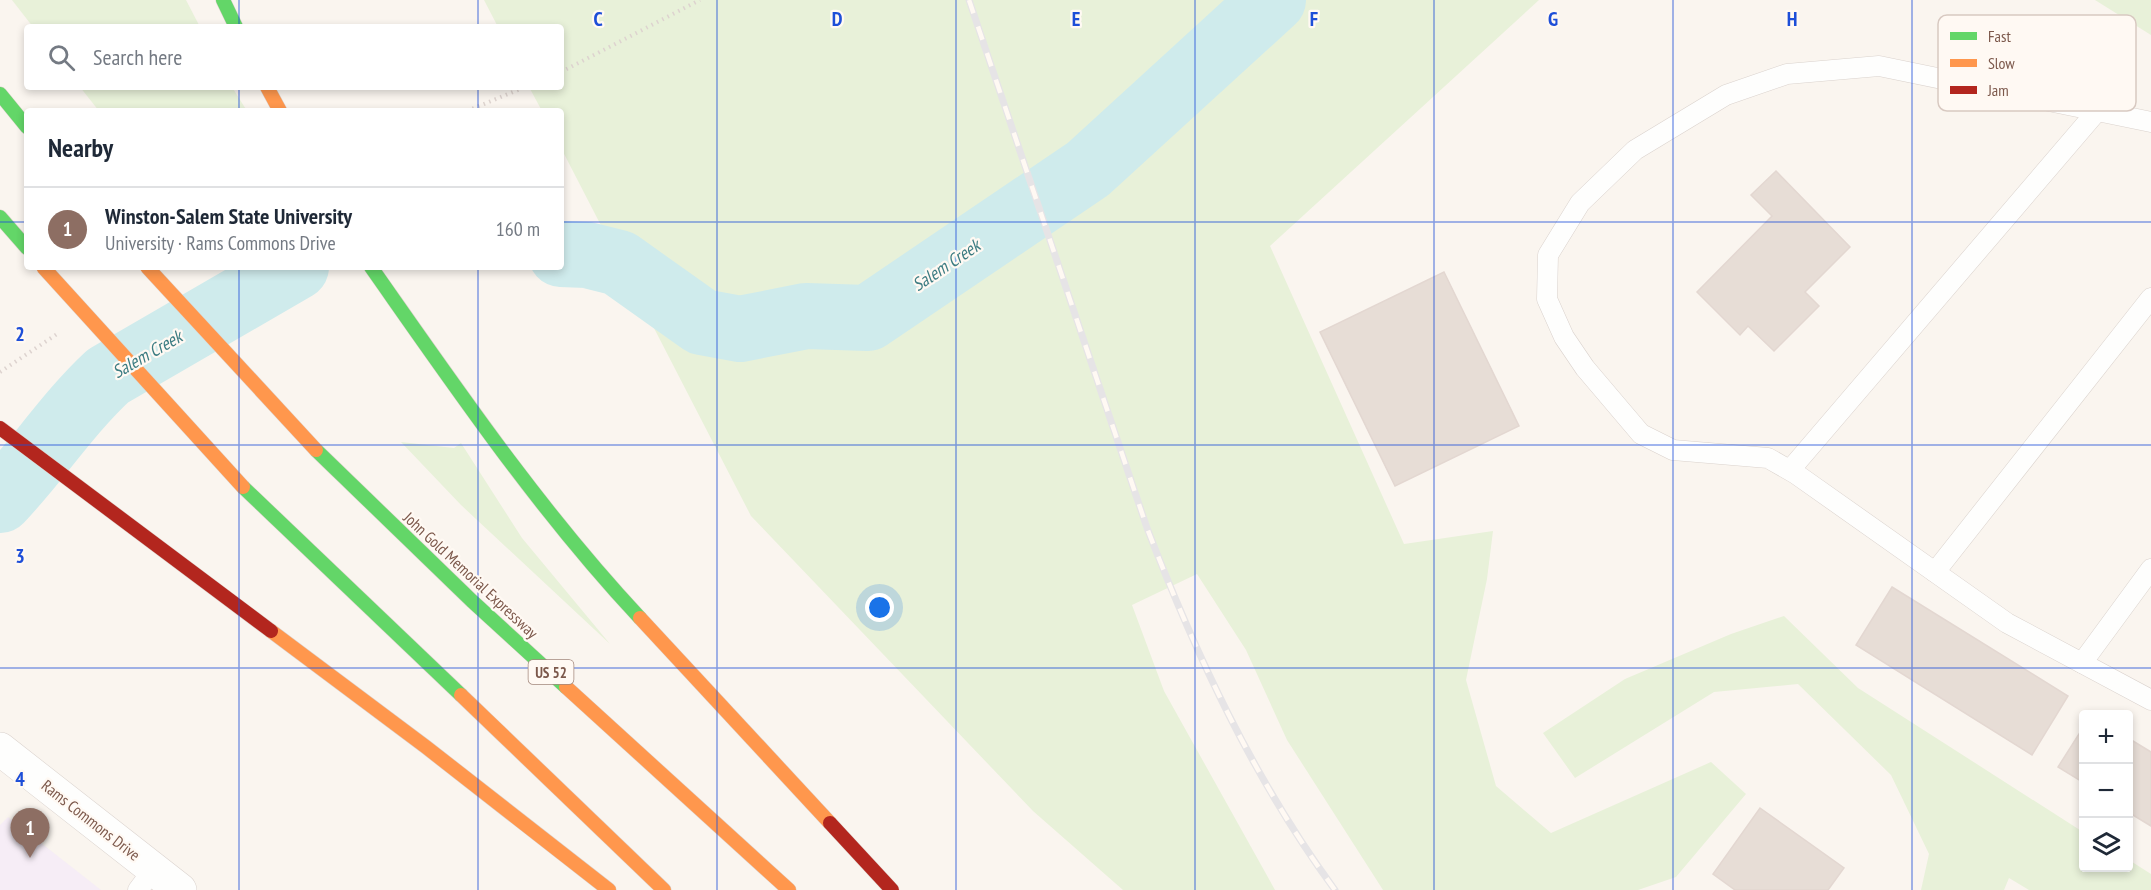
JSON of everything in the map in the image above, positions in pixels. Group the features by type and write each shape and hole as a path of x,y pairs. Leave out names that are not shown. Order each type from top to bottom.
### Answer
{"highway":[{"path":"223,0 235,24"},
{"path":"269,90 278,108"},
{"path":"0,94 24,123"},
{"path":"0,217 24,245"},
{"path":"46,270 243,487 664,890"},
{"name":"John Gold Memorial Expressway","path":"150,270 316,450 472,601 789,890"},
{"path":"373,270 472,411 563,531 613,589 891,890"},
{"path":"0,428 417,740 609,890"}],"street":[{"name":"Rams Commons Drive","path":"0,750 146,880 180,890"}],"lane":[{"path":"1938,78 1879,66 1787,74 1726,94 1635,150 1580,203 1548,255 1547,299 1564,337 1585,368 1641,434 1673,450 1768,458 1790,470 2007,623 2151,700"},
{"path":"1790,470 2097,111"},
{"path":"2102,111 2151,122"},
{"path":"1935,572 2151,298"},
{"path":"2082,663 2151,568"}],"path":[{"path":"564,70 700,0"},
{"path":"474,108 518,90"}],"shaded area":[{"path":"8,817 101,890 0,890 0,825"}],"green space":[{"path":"12,0 186,0 198,24 31,24"},
{"path":"484,0 1539,0 1270,246 1404,544 1493,531 1487,579 1466,680 1496,786 1551,833 1711,762 1746,794 1676,877 1638,890 1383,890 1287,740 1246,650 1197,574 1132,605 1164,691 1275,890 1123,890 1033,811 751,516 564,154 564,108 540,108 531,90 564,90 564,24 496,24"},
{"path":"2095,0 2151,0 2151,35 2136,26 2136,15 2119,15"},
{"path":"82,90 234,90 245,108 97,108"},
{"path":"401,442 454,448 461,443 522,538 610,644 461,505"},
{"path":"1784,616 1858,688 2079,829 2079,872 2133,872 2133,863 2151,874 2151,890 2029,890 2009,878 2004,890 1921,890 1929,854 1891,775 1798,684 1714,692 1575,778 1543,733 1625,679 1731,634"}],"building":[{"path":"1776,171 1850,247 1805,292 1819,306 1774,351 1748,326 1740,335 1697,292 1772,216 1751,195"},
{"path":"1444,272 1519,426 1395,486 1320,332"},
{"path":"1892,587 2068,696 2032,755 1856,645"},
{"path":"2079,734 2079,780 2058,767"},
{"path":"2133,741 2151,752 2151,826 2133,815"},
{"path":"1760,808 1844,868 1828,890 1735,890 1713,874"}],"waterway":[{"name":"Salem Creek","path":"564,254 587,255 619,263 702,322 740,329 806,316 868,318 1088,169 1273,0"},
{"name":"Salem Creek","path":"0,500 93,390 108,376 291,270"}],"railway":[{"path":"969,0 1147,528 1166,576 1207,669 1253,761 1278,805 1335,890"}],"traffic: fast":[{"path":"223,0 235,24"},
{"path":"0,94 24,123"},
{"path":"0,217 24,245"},
{"path":"373,270 499,447 567,535 640,618"},
{"path":"316,450 472,601 566,687"},
{"path":"243,487 461,695"}],"traffic: slow":[{"path":"269,90 278,108"},
{"path":"46,270 243,487"},
{"path":"150,270 316,450"},
{"path":"640,618 830,823"},
{"path":"271,631 426,747 609,890"},
{"path":"566,687 789,890"},
{"path":"461,695 664,890"}],"traffic: jam":[{"path":"0,428 271,631"},
{"path":"830,823 892,890"}],"place":[{"name":"Winston-Salem State University","path":"30,858"}]}
